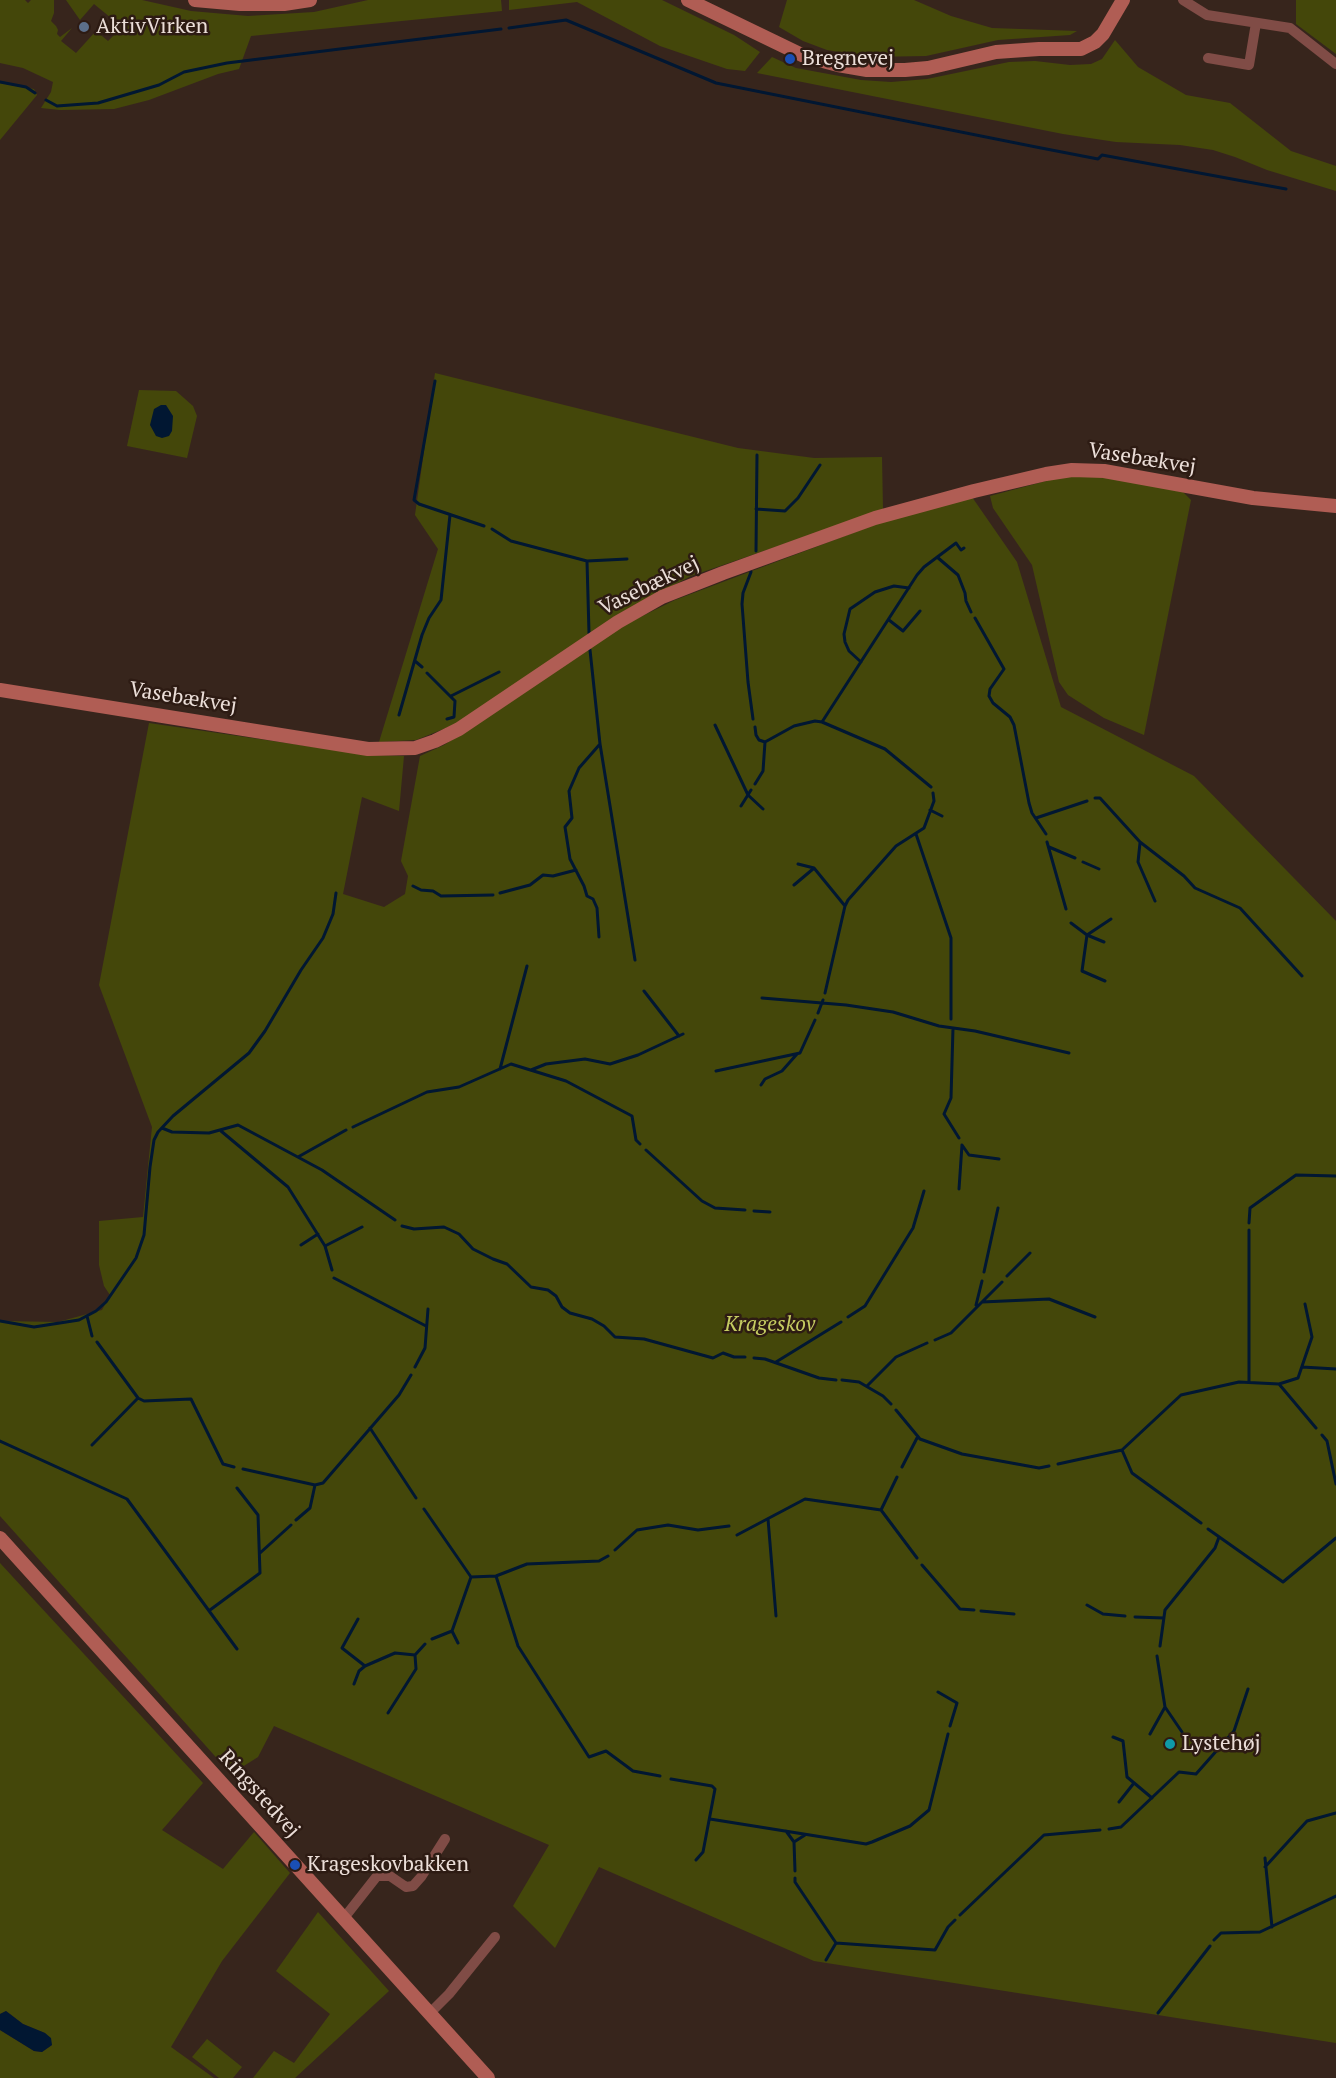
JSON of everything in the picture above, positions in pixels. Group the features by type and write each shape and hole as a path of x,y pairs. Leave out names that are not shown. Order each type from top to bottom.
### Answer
{"street":[{"path":"195,0 240,4 310,0"},
{"path":"688,0 804,56 867,70 928,68 996,52 1075,50 1095,42 1103,34 1123,0"},
{"path":"1183,0 1207,15 1290,28 1336,64"},
{"path":"1208,58 1249,65 1256,23"},
{"name":"Vasebækvej","path":"0,690 368,749 415,748 459,729 618,621 662,597 875,518 963,494 1046,474 1072,470 1104,471 1253,498 1336,506"},
{"name":"Ringstedvej","path":"0,1538 488,2078"},
{"path":"344,1918 377,1876 390,1876 406,1887 413,1886 422,1877 445,1839"},
{"path":"429,2014 449,1994 495,1937"}],"green space":[{"path":"0,0 25,0 28,3 31,0 54,0 54,13 51,21 56,26 60,37 72,28 61,41 76,53 96,31 108,41 122,27 94,4 80,20 66,0 142,0 191,11 248,16 314,12 368,0 501,0 502,11 251,36 239,69 218,74 149,100 114,109 60,110 41,108 51,92 53,82 23,68 0,63"},
{"path":"509,0 662,0 734,35 760,52 745,71 727,69 660,46 577,2 509,10"},
{"path":"787,0 914,0 951,16 992,28 1077,31 1070,35 998,40 926,56 868,57 827,50 803,41 779,27"},
{"path":"1296,0 1336,0 1336,54 1296,24"},
{"path":"1115,40 1138,67 1186,95 1230,103 1291,151 1336,166 1336,191 1267,170 1213,150 1180,145 1116,142 1063,134 757,73 772,57 796,68 861,80 891,82 927,79 1009,62 1091,64 1102,59"},
{"path":"0,83 34,89 37,95 0,140"},
{"path":"435,373 738,448 814,458 882,457 883,510 691,576 619,614 456,724 416,740 379,742 438,549 415,515"},
{"path":"139,390 176,391 193,406 197,416 187,458 127,446"},
{"path":"1061,477 1107,477 1183,492 1191,500 1144,735 1104,718 1068,695 1059,682 1032,565 993,508 990,496"},
{"name":"Krageskov","path":"972,497 1017,562 1061,707 1194,776 1336,921 1336,2043 814,1961 599,1867 555,1948 513,1906 549,1845 274,1726 258,1757 231,1774 0,1516 0,1321 58,1322 102,1310 110,1295 104,1286 99,1265 99,1221 143,1217 152,1127 99,985 149,723 369,755 404,756 399,811 362,797 343,894 384,907 405,894 408,876 401,861 420,756 444,745 488,717 624,625 675,600 882,522"},
{"path":"0,1563 203,1783 162,1830 223,1869 254,1832 290,1873 222,1961 171,2047 214,2078 0,2078 0,2030 34,2051 42,2052 52,2045 45,2033 23,2024 6,2011 0,2014"},
{"path":"318,1912 389,1991 295,2078 253,2078 274,2051 294,2063 330,2014 276,1971"},
{"path":"207,2039 242,2067 233,2078 219,2078 192,2057"}],"water":[{"path":"166,405 173,416 172,431 169,436 162,438 156,436 150,425 154,409"},
{"path":"6,2011 23,2024 45,2033 51,2038 52,2045 42,2052 34,2051 0,2030 0,2014"}],"waterway":[{"path":"509,28 566,20 716,83 1098,159 1102,155 1286,189"},
{"path":"46,100 57,106 98,103 159,85 184,72 227,63 501,29"},
{"path":"0,82 26,87 35,93"},
{"path":"435,381 414,500 419,504 484,526"},
{"path":"756,551 757,455"},
{"path":"756,509 785,511 798,498 820,465"},
{"path":"399,715 422,635 429,618 441,600 450,515"},
{"path":"492,529 511,541 587,561 627,559"},
{"path":"822,722 917,575 956,543 961,550 964,548"},
{"path":"937,557 958,575 971,612"},
{"path":"587,561 589,633"},
{"path":"751,572 743,593 742,604 753,719"},
{"path":"861,662 849,651 845,642 844,634 850,609 875,592 894,586 909,588"},
{"path":"889,620 903,631 920,611"},
{"path":"975,618 1004,669 990,689 989,696 993,703 1010,717 1014,725 1029,803 1032,813 1046,834"},
{"path":"590,650 600,744 635,960"},
{"path":"415,661 422,667"},
{"path":"451,696 499,672"},
{"path":"427,673 455,701 454,717 447,719"},
{"path":"755,727 759,740 765,742 794,726 815,721 822,722 885,749 931,787"},
{"path":"715,725 748,795 763,809"},
{"path":"755,784 763,771 765,742"},
{"path":"599,937 597,908 593,899 587,896 570,859 565,827 572,818 569,791 579,768 600,744"},
{"path":"741,806 751,790"},
{"path":"825,993 848,900 896,846 924,828 934,801 933,793"},
{"path":"1095,798 1100,798 1140,842 1184,876 1195,888 1240,908 1302,976"},
{"path":"1036,818 1087,801"},
{"path":"930,810 942,816"},
{"path":"916,834 951,938 951,1019"},
{"path":"1047,842 1066,909"},
{"path":"1140,843 1138,862 1155,901"},
{"path":"1049,847 1075,858"},
{"path":"1083,862 1099,869"},
{"path":"798,864 814,868 845,906"},
{"path":"794,885 813,869"},
{"path":"500,893 530,885 543,875 553,876 576,870"},
{"path":"413,886 421,890 433,891 441,896 493,895"},
{"path":"0,1321 34,1327 79,1320 96,1311 106,1302 136,1258 144,1235 150,1167 154,1140 158,1132 173,1116 249,1053 323,938 333,914 336,893"},
{"path":"1105,981 1082,971 1087,935 1111,919"},
{"path":"1071,923 1087,935 1104,942"},
{"path":"500,1069 527,966"},
{"path":"644,991 679,1036"},
{"path":"762,998 846,1005 893,1012 939,1026 975,1031 1069,1053"},
{"path":"818,1013 823,1000"},
{"path":"716,1071 800,1053 815,1020"},
{"path":"953,1028 951,1098 944,1114 959,1138"},
{"path":"531,1070 546,1064 585,1059 610,1064 638,1055 683,1034"},
{"path":"761,1085 765,1079 782,1071 797,1054"},
{"path":"353,1127 427,1092 459,1087 511,1064 566,1081 632,1116 636,1140 640,1144"},
{"path":"162,1128 172,1132 209,1133 238,1125 322,1170 395,1220"},
{"path":"298,1157 346,1130"},
{"path":"221,1131 288,1187 325,1246 332,1270"},
{"path":"962,1145 969,1155 999,1159"},
{"path":"959,1189 962,1145"},
{"path":"646,1150 702,1201 715,1208 745,1210"},
{"path":"1249,1223 1250,1208 1296,1175 1336,1176"},
{"path":"848,1317 865,1306 913,1228 924,1191"},
{"path":"984,1272 998,1208"},
{"path":"754,1211 770,1212"},
{"path":"402,1226 414,1229 444,1227 459,1234 473,1249 507,1264 531,1287 548,1290 570,1313 592,1319 604,1326 615,1337 644,1339 713,1358 723,1353 734,1357 745,1357"},
{"path":"325,1246 362,1227"},
{"path":"1249,1230 1249,1382"},
{"path":"301,1245 318,1234"},
{"path":"1007,1276 1030,1253"},
{"path":"334,1278 426,1326"},
{"path":"976,1305 982,1281"},
{"path":"935,1340 951,1333 1002,1282"},
{"path":"982,1302 1049,1299 1095,1317"},
{"path":"1058,1464 1122,1450 1181,1395 1239,1382 1279,1384 1298,1378 1312,1337 1305,1304"},
{"path":"415,1367 425,1348 428,1309"},
{"path":"87,1316 92,1336"},
{"path":"776,1362 841,1322"},
{"path":"97,1342 138,1398 144,1401 191,1399 223,1464 234,1467"},
{"path":"867,1386 896,1357 927,1343"},
{"path":"754,1358 765,1359 819,1378 836,1380"},
{"path":"1302,1367 1336,1369"},
{"path":"243,1469 315,1485 323,1483 399,1395 411,1375"},
{"path":"842,1380 859,1382 883,1396 891,1404"},
{"path":"1279,1384 1316,1428"},
{"path":"92,1445 138,1398"},
{"path":"896,1410 920,1439 962,1454 1039,1468 1049,1466"},
{"path":"370,1428 416,1498"},
{"path":"1322,1435 1327,1441 1336,1484"},
{"path":"902,1467 917,1438"},
{"path":"0,1441 127,1499 237,1649"},
{"path":"1122,1450 1132,1473 1201,1523"},
{"path":"881,1510 897,1477"},
{"path":"296,1520 310,1508 315,1485"},
{"path":"210,1610 260,1573 258,1515 237,1488"},
{"path":"737,1535 805,1499 881,1510 917,1558"},
{"path":"424,1509 471,1577"},
{"path":"768,1519 776,1616"},
{"path":"260,1553 291,1525"},
{"path":"615,1550 637,1530 668,1525 698,1530 729,1526"},
{"path":"1208,1529 1283,1582 1336,1538"},
{"path":"1160,1646 1165,1610 1215,1548 1219,1537"},
{"path":"471,1577 496,1576 527,1564 599,1561 608,1556"},
{"path":"922,1565 960,1609 974,1610"},
{"path":"496,1576 518,1646 589,1757 606,1751 633,1771 660,1776"},
{"path":"432,1639 452,1631 471,1577"},
{"path":"1087,1605 1103,1614 1125,1616"},
{"path":"981,1611 1014,1614"},
{"path":"1135,1617 1164,1618"},
{"path":"358,1619 342,1648 365,1666"},
{"path":"452,1631 458,1643"},
{"path":"354,1684 359,1671 365,1666 395,1653 415,1655 425,1644"},
{"path":"388,1713 416,1669 415,1655"},
{"path":"1150,1734 1165,1707 1157,1656"},
{"path":"1109,1829 1121,1827 1179,1772 1196,1774 1234,1731 1248,1689"},
{"path":"938,1692 957,1703 950,1726"},
{"path":"1165,1707 1182,1732"},
{"path":"710,1819 866,1844 872,1842 910,1826 929,1810 948,1734"},
{"path":"1113,1737 1123,1741 1127,1777 1152,1798"},
{"path":"671,1779 712,1786 715,1789 703,1852 696,1860"},
{"path":"1119,1802 1134,1783"},
{"path":"1265,1867 1307,1821 1336,1813"},
{"path":"960,1915 1044,1835 1100,1830"},
{"path":"786,1831 794,1842 805,1835"},
{"path":"794,1842 795,1871"},
{"path":"1265,1858 1272,1927"},
{"path":"795,1878 795,1882 836,1943 826,1960"},
{"path":"1214,1940 1221,1933 1260,1932 1336,1896"},
{"path":"836,1943 935,1950 948,1927 955,1920"},
{"path":"1158,2013 1210,1946"}],"place":[{"name":"AktivVirken","path":"84,27"},
{"name":"Bregnevej","path":"790,59"},
{"name":"Lystehøj","path":"1170,1744"},
{"name":"Krageskovbakken","path":"295,1865"}]}
